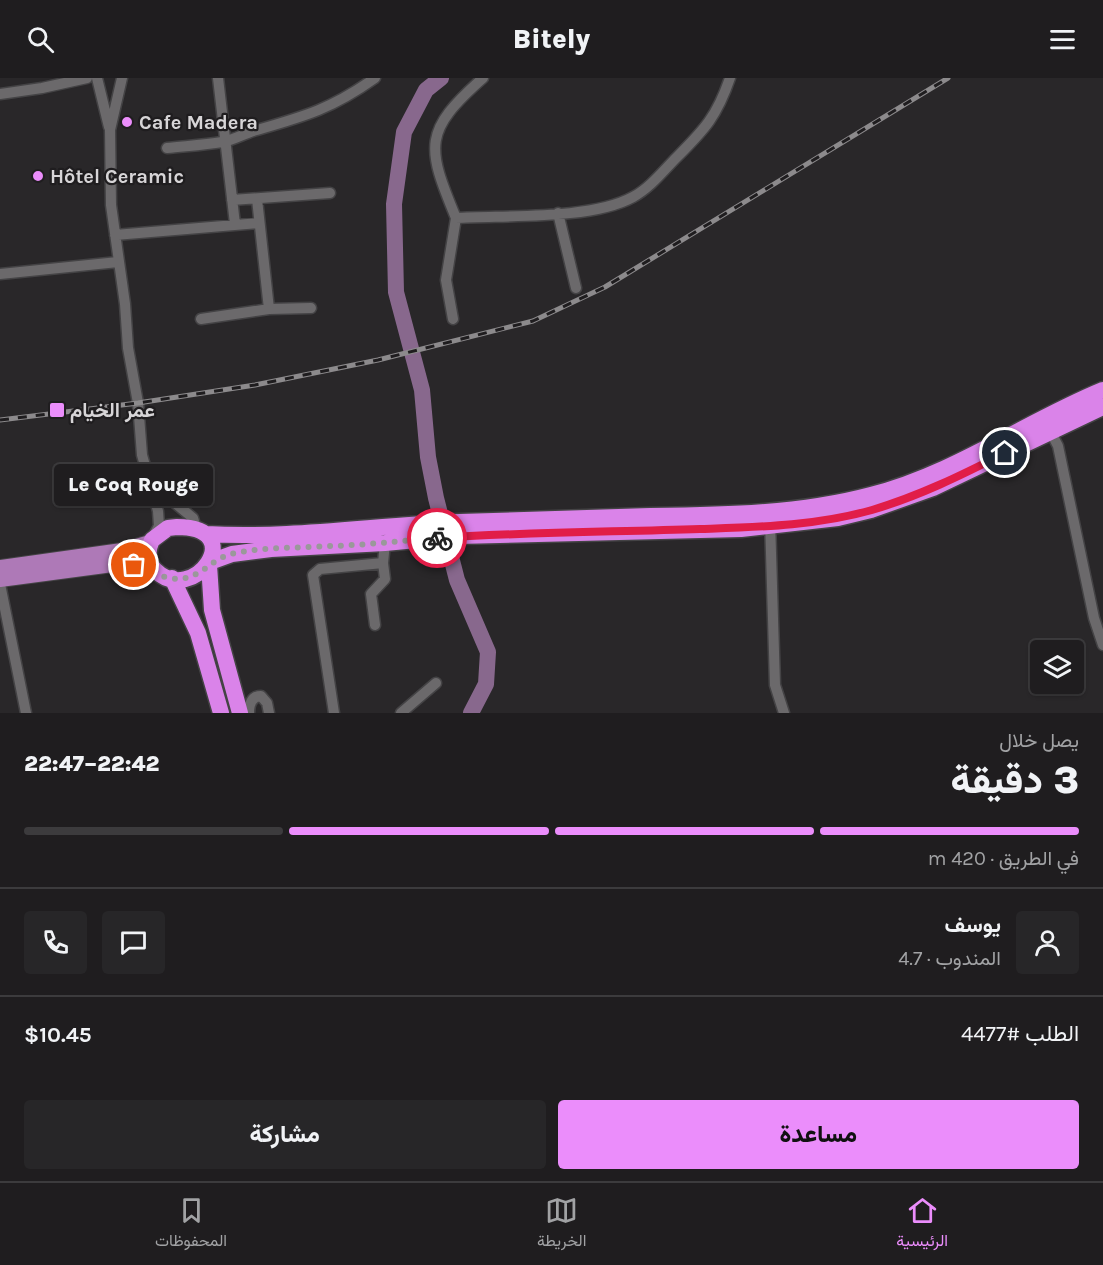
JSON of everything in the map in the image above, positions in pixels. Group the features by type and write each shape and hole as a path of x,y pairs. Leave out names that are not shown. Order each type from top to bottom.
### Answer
{"highway":[{"path":"1047,425 1103,390"},
{"path":"221,713 198,633 165,575 150,565 148,556 151,541 168,528 177,526 201,531 255,536 770,519 903,486 1047,425 1103,407"},
{"path":"201,531 211,541 213,551 209,564 212,610 240,713"},
{"path":"165,575 194,576 221,557 252,550 385,543 432,531"}],"main road":[{"path":"0,567 122,550 151,541"},
{"path":"0,582 120,564 165,575"}],"street":[{"path":"0,94 87,78"},
{"path":"97,78 110,130 111,205 145,466 159,518 159,526 151,541"},
{"path":"110,130 122,78"},
{"path":"218,78 234,224"},
{"path":"166,148 224,142 318,112 351,96 375,78"},
{"path":"453,320 446,280 456,218 439,173 435,144 442,120 454,104 483,78"},
{"path":"456,218 558,213 611,207 635,196 711,122 721,104 730,78"},
{"path":"232,200 330,193"},
{"path":"257,199 269,309"},
{"path":"558,213 576,288"},
{"path":"115,235 259,223"},
{"path":"0,274 118,262"},
{"path":"201,319 269,309 311,308"},
{"path":"1047,425 1060,456 1094,618 1103,645"},
{"path":"145,466 164,494 193,518 201,531"},
{"path":"770,519 775,685 784,713"},
{"path":"375,625 371,594 386,579 383,563 385,543"},
{"path":"334,713 313,574 320,569 383,563"},
{"path":"0,582 26,713"},
{"path":"401,713 436,683"},
{"path":"249,713 253,699 261,696 267,703 269,713"}],"waterway":[{"path":"441,78 426,90 404,132 394,204 396,292 422,390 428,457 436,498 457,580 488,652 486,684 471,713"}],"railway":[{"path":"0,420 138,403 255,385 378,360 533,321 605,287 948,78"}],"way so far":[{"path":"134,565 172,579 181,579 202,572 210,562 221,557 252,550 437,538"}],"place":[{"name":"Cafe Madera","path":"127,122"},
{"name":"Hôtel Ceramic","path":"38,176"},
{"name":"عمر الخيام","path":"57,410"},
{"name":"Le Coq Rouge","path":"134,565"}],"route":[{"path":"437,538 741,529 806,523 838,518 904,500 954,479 1005,453"}]}
